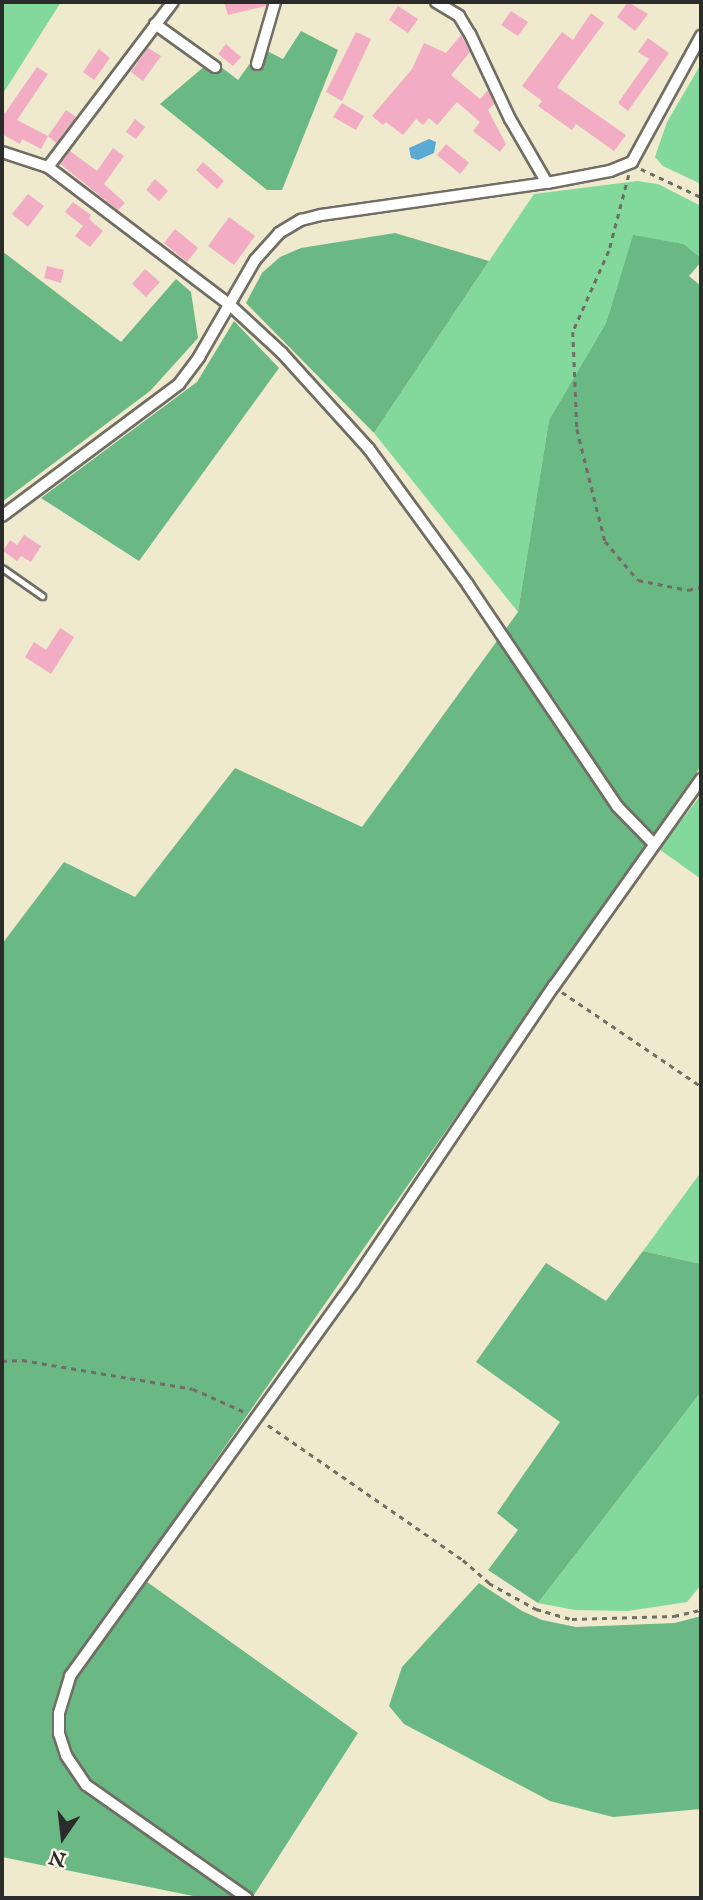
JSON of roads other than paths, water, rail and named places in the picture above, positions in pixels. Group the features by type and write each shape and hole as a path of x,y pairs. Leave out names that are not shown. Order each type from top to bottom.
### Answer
{"street":[{"path":"48,167 173,2"},
{"path":"257,64 275,2"},
{"path":"436,2 459,16 510,119 547,183"},
{"path":"155,24 215,68"},
{"path":"2,516 179,384 230,305 255,260 279,233 301,220 547,183 610,171 632,162 701,36"},
{"path":"2,152 48,167 230,305 282,353 369,449 468,585 617,806 653,844"},
{"path":"247,1898 86,1785 66,1755 59,1734 59,1713 70,1676 354,1282 554,986 701,779"}],"lane":[{"path":"2,568 42,596"}],"water":[{"path":"429,139 436,142 434,153 418,160 411,158 409,148"}]}
